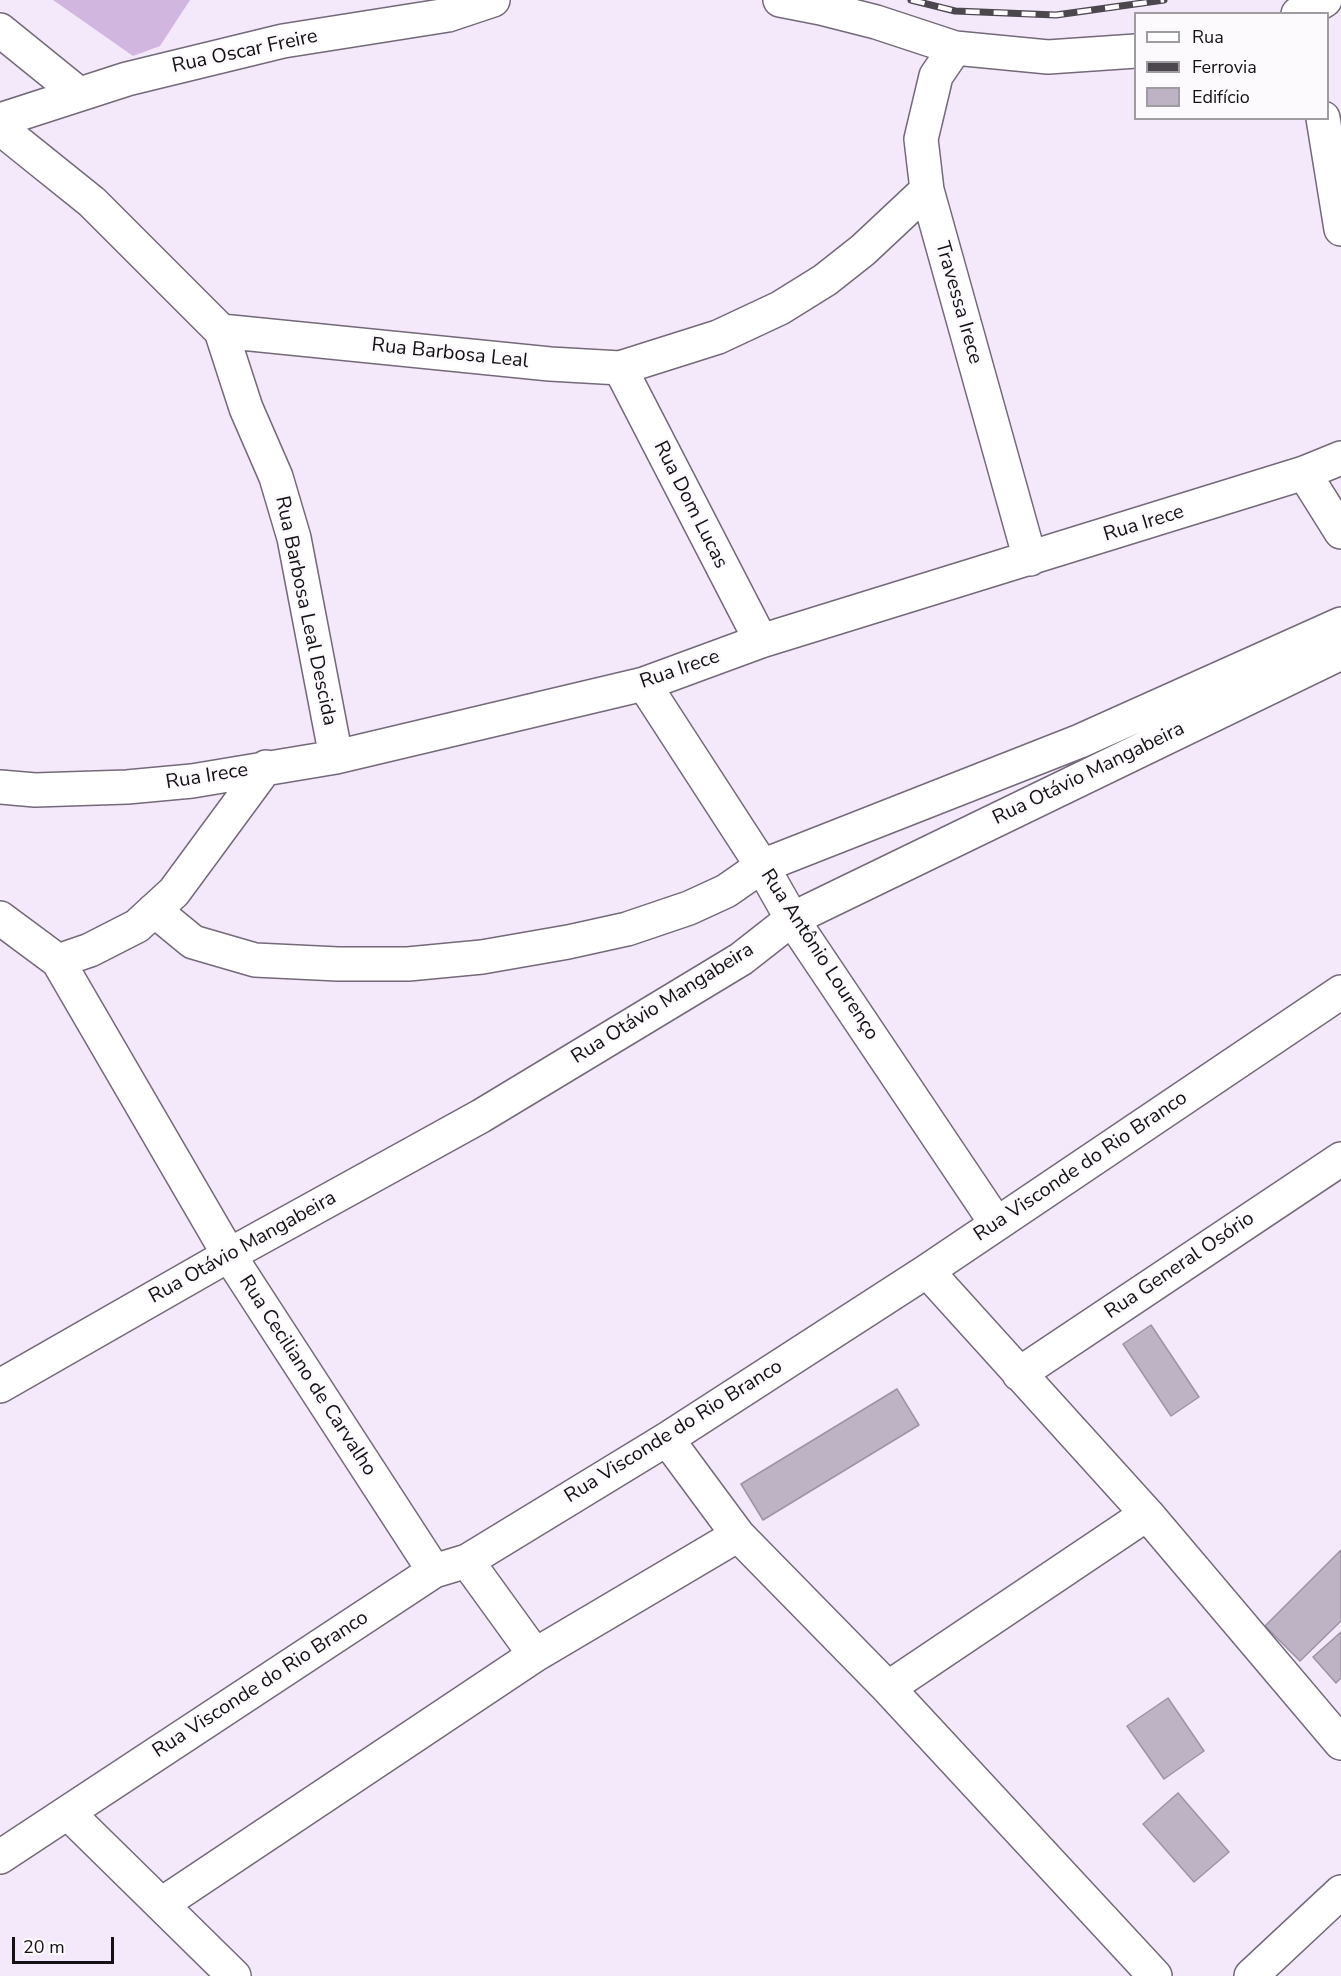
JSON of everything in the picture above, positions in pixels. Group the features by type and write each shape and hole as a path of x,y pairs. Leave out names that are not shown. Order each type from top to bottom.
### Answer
{"street":[{"name":"Rua Oscar Freire","path":"0,120 127,78 282,41 448,15 493,0"},
{"path":"780,0 876,22 955,48 1048,57 1134,51"},
{"path":"0,30 79,94"},
{"name":"Travessa Irece","path":"955,48 936,76 921,139 927,190 1030,559"},
{"path":"1323,120 1341,229"},
{"path":"0,128 92,202 221,331"},
{"name":"Rua Barbosa Leal","path":"221,331 550,364 620,368 718,337 780,308 825,280 863,250 927,190"},
{"name":"Rua Barbosa Leal Descida","path":"221,331 246,408 276,477 294,538 336,757"},
{"name":"Rua Dom Lucas","path":"620,368 761,641"},
{"name":"Rua Irece","path":"0,787 35,790 127,787 192,781 336,757 644,684 761,641 1304,473 1341,458"},
{"path":"1304,473 1341,532"},
{"name":"Rua Otávio Mangabeira","path":"154,910 193,942 255,960 408,964 482,957 627,929 689,908 726,891 762,866 1080,741 1341,624"},
{"name":"Rua Otávio Mangabeira","path":"2,1382 491,1110 741,959 792,919 1341,653"},
{"name":"Rua Antônio Lourenço","path":"644,684 762,866 792,919 996,1223"},
{"path":"0,918 58,961 90,950 137,926 174,892 266,767"},
{"name":"Rua Ceciliano de Carvalho","path":"58,961 229,1255 434,1571"},
{"name":"Rua Visconde do Rio Branco","path":"0,1857 434,1571 467,1561 667,1439 927,1271 1341,992"},
{"name":"Rua General Osório","path":"1019,1374 1341,1159"},
{"path":"927,1271 1147,1514 1341,1743"},
{"path":"667,1439 738,1535 888,1688 1155,1976"},
{"path":"888,1688 1147,1514"},
{"path":"162,1904 535,1655 738,1535"},
{"path":"467,1561 535,1655"},
{"path":"68,1813 234,1976"},
{"path":"1251,1976 1341,1892"}],"shaded area":[{"path":"53,0 190,0 160,46 133,56"}],"building":[{"path":"1151,1325 1199,1397 1171,1416 1123,1344"},
{"path":"897,1389 919,1425 763,1520 741,1484"},
{"path":"1341,1550 1341,1621 1300,1661 1265,1626"},
{"path":"1341,1632 1341,1678 1336,1683 1313,1657"},
{"path":"1168,1698 1204,1751 1164,1779 1127,1726"},
{"path":"1178,1793 1229,1852 1194,1882 1143,1824"}],"railway":[{"path":"911,0 955,11 1056,15 1164,0"}]}
